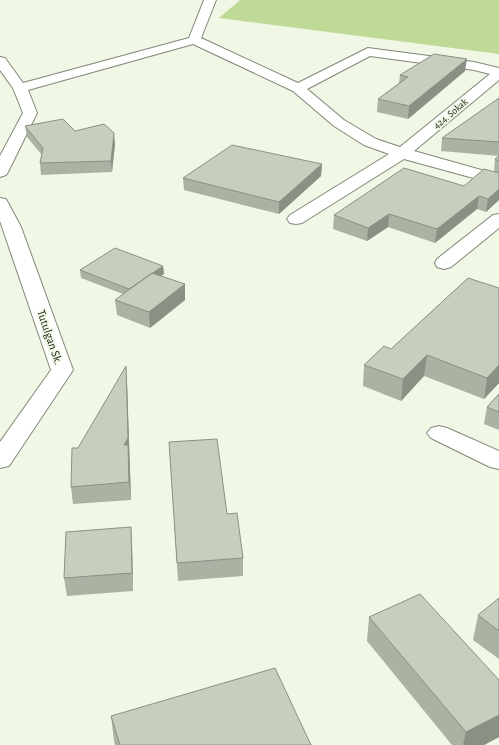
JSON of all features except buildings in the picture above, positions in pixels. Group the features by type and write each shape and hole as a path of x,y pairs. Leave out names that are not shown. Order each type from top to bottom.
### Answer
{"street":[{"path":"194,40 210,0"},
{"path":"20,88 194,40 298,88 352,132 370,142 402,153 499,180"},
{"path":"298,88 368,52 474,66 499,74"},
{"path":"0,61 20,88 30,113 0,172"},
{"name":"424. Sokak","path":"296,219 402,153 492,78 499,74"},
{"name":"Tutulgan Sk.","path":"0,203 12,227 62,370 0,460"},
{"path":"444,263 499,219"},
{"path":"439,433 499,462"}],"green space":[{"path":"240,0 499,0 499,54 219,18"}]}
